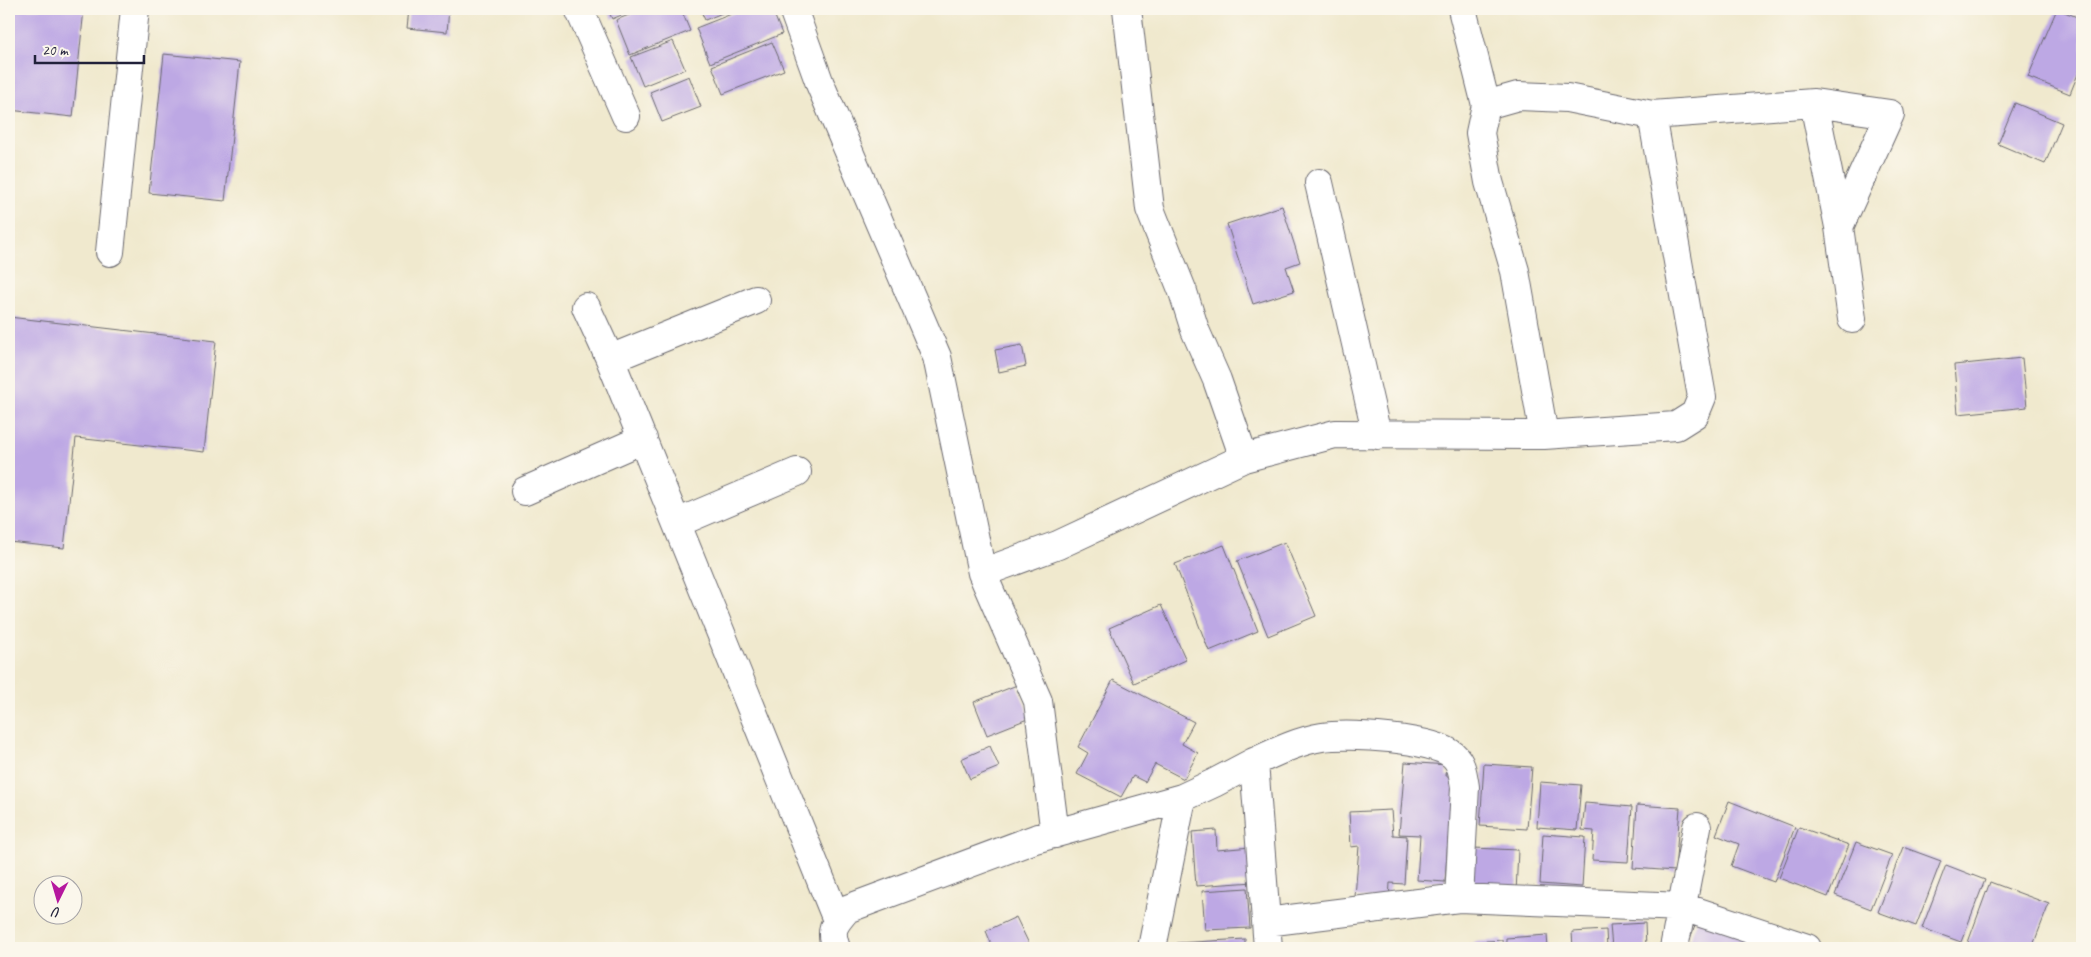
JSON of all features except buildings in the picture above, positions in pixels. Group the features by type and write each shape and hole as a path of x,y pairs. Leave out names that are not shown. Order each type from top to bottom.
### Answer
{"street":[{"path":"110,252 135,9"},
{"path":"579,9 626,116"},
{"path":"793,9 820,84 937,357 982,573 1038,701 1055,834"},
{"path":"1127,9 1150,208 1183,292 1195,330 1218,380 1244,458"},
{"path":"1462,9 1486,105 1480,133 1489,182 1515,270 1544,435"},
{"path":"1486,105 1518,96 1567,98 1652,115 1814,103 1890,114 1839,227"},
{"path":"1814,103 1839,227 1852,319"},
{"path":"982,573 1058,545 1244,458 1335,434 1544,435 1676,426 1695,414 1702,397 1652,115"},
{"path":"1319,182 1377,435"},
{"path":"610,360 756,300"},
{"path":"586,307 678,523 837,920"},
{"path":"525,491 642,438"},
{"path":"678,523 797,472"},
{"path":"836,948 832,935 837,920 847,909 1035,838 1182,798 1299,742 1323,737 1367,736 1426,744 1442,749 1452,755 1458,762 1463,774 1465,787 1459,898"},
{"path":"1254,762 1267,935 1459,898 1683,907 1807,948"},
{"path":"1152,948 1182,798"},
{"path":"1674,948 1697,827"}]}
